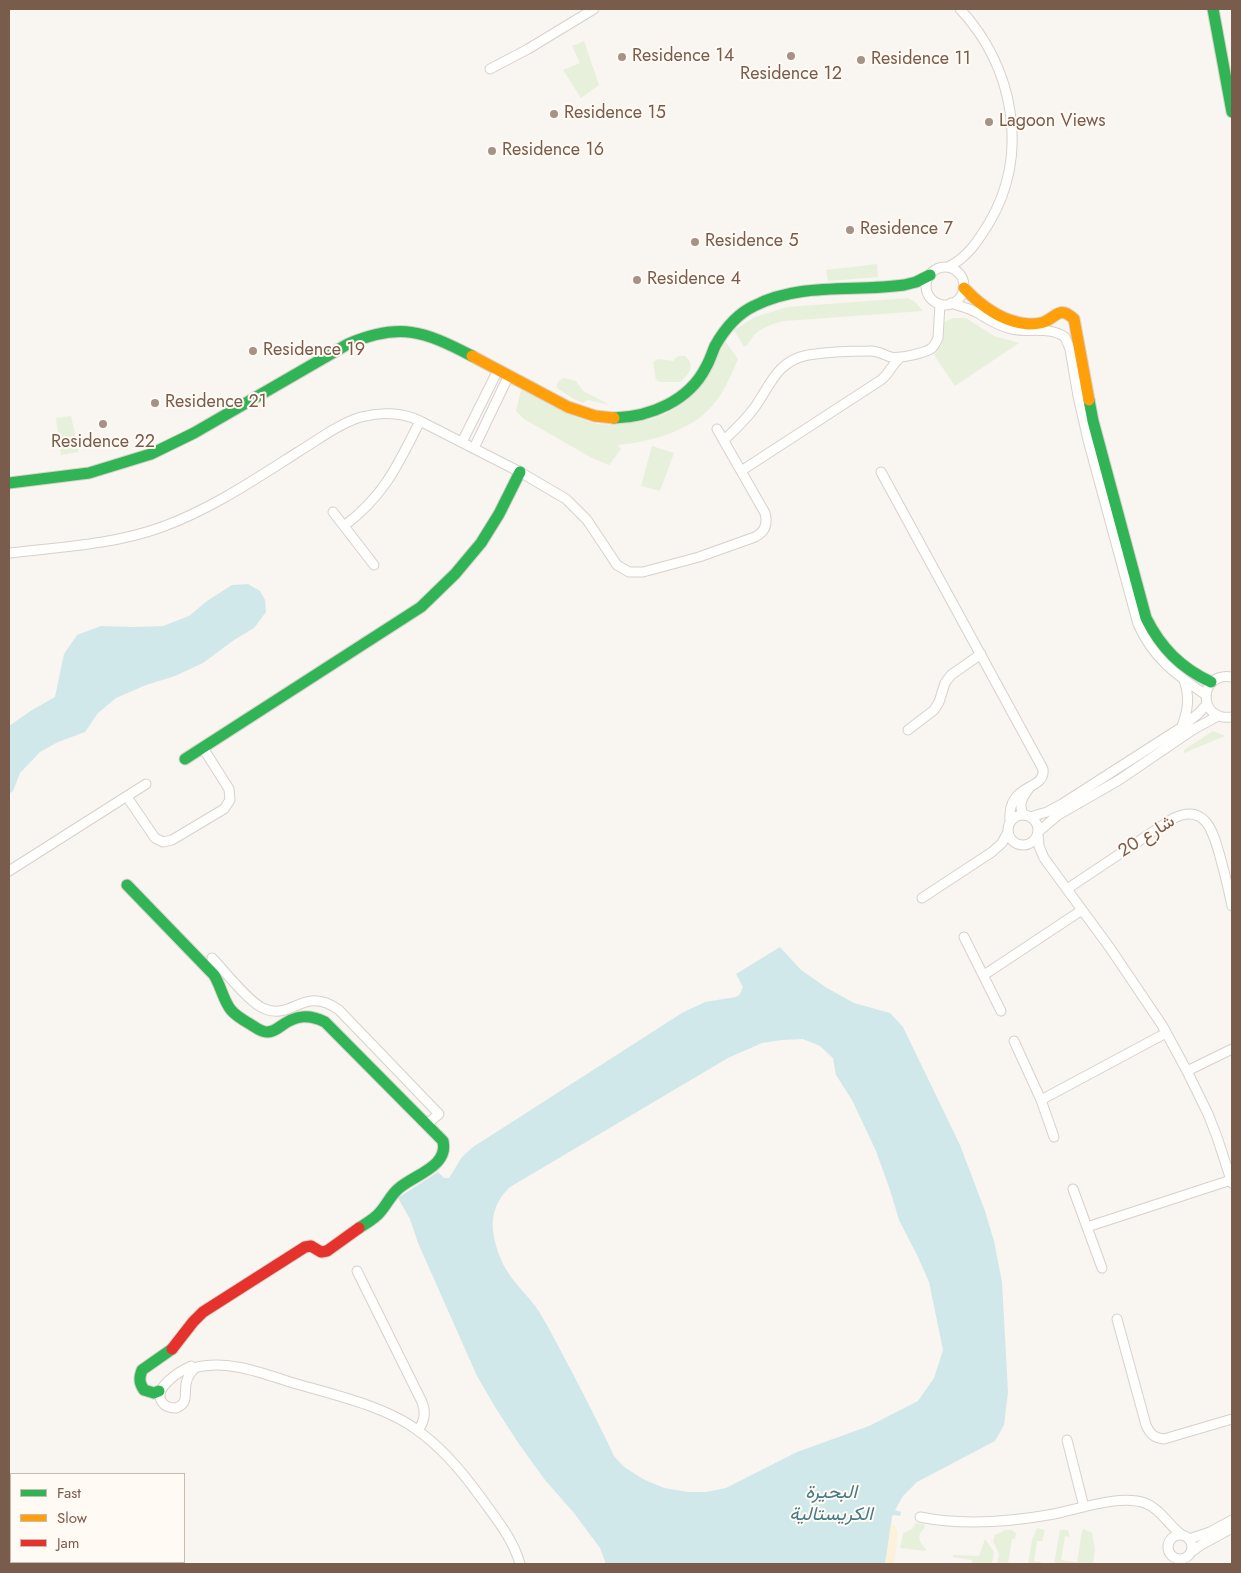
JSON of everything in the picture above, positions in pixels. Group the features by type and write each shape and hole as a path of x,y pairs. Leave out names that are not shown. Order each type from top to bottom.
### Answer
{"street":[{"path":"490,68 528,49 594,9"},
{"path":"948,267 966,256 986,228 1002,197 1009,167 1013,135 1010,102 1001,73 989,49 960,9"},
{"path":"1213,9 1232,112"},
{"path":"951,303 959,298 966,256"},
{"path":"9,483 88,473 151,454 194,433 359,338 378,333 408,331 432,336 581,412 603,418 636,417 658,410 686,392 700,376 720,338 729,326 745,311 761,302 788,294 907,286 930,275 938,268 948,267 954,269 976,306 1015,335 1023,335 1034,331 1052,331 1063,336 1068,342 1084,426 1136,618 1142,633 1153,651 1167,667 1206,699 1213,712 1218,716 1232,718"},
{"path":"929,295 926,285 930,275"},
{"path":"907,286 929,295 940,304 951,303 976,306 1017,317 1047,321"},
{"path":"724,440 751,412 775,374 791,361 812,354 876,351 891,357 901,357 927,350 936,344 938,338 940,304"},
{"path":"997,323 1038,324 1047,321 1060,312 1068,314 1074,319 1095,428 1143,610 1149,626 1163,648 1173,659 1188,671 1212,682"},
{"path":"885,355 890,368"},
{"path":"741,471 881,380 901,357"},
{"path":"462,442 479,408 504,372"},
{"path":"474,448 490,414 504,372"},
{"path":"479,408 490,414"},
{"path":"9,553 107,542 159,528 225,498 351,421 368,416 386,414 405,415 420,421 520,472 566,499 587,520 617,566 629,572 639,573 726,548 755,537 761,533 766,524 765,514 717,429"},
{"path":"344,526 364,509 389,480 420,421"},
{"path":"186,759 421,607 454,576 474,552 499,514 520,472"},
{"path":"881,472 1044,769 1043,778 1022,790 1013,801 1010,810 1009,827 1012,840 1044,858"},
{"path":"333,512 374,565"},
{"path":"908,730 934,710 939,702 945,683 951,675 981,654"},
{"path":"922,898 992,852 1002,843 1014,818 1054,808 1182,726 1199,713 1212,682 1219,677 1232,676"},
{"path":"1182,726 1188,710 1184,680"},
{"path":"992,852 1032,842 1038,833 1058,815 1119,780 1194,729 1218,716"},
{"path":"127,797 155,838 163,842 172,840 221,812 229,803 229,789 203,748"},
{"path":"1113,771 1119,780"},
{"path":"9,871 146,784"},
{"path":"1030,787 1020,804 1020,808 1036,823 1044,858 1132,980 1188,1070 1218,1137 1232,1181 1087,1227"},
{"name":"شارع 20","path":"1066,889 1172,819 1184,814 1191,814 1203,819 1212,829 1232,906"},
{"path":"127,885 214,975 221,985 228,1005 235,1014 268,1032 274,1031 290,1020 300,1016 320,1019 329,1025 427,1124 443,1141 445,1151 441,1160 396,1191 377,1216 327,1251 321,1252 311,1246 305,1247 203,1312 170,1350 142,1370 140,1375 141,1385 144,1390 154,1393 160,1392"},
{"path":"984,976 1082,910"},
{"path":"964,937 1001,1011"},
{"path":"212,958 252,1000 266,1010 277,1012 302,1002 313,1001 330,1004 339,1010 438,1114 427,1124"},
{"path":"1041,1100 1166,1033"},
{"path":"1014,1041 1041,1100 1054,1137"},
{"path":"1188,1070 1232,1049"},
{"path":"1073,1189 1102,1268"},
{"path":"357,1271 422,1402 424,1416 418,1430"},
{"path":"1117,1319 1146,1426 1152,1436 1164,1439 1232,1419"},
{"path":"193,1368 186,1381 186,1397 182,1405 176,1408 166,1406 160,1399 160,1392 163,1386 190,1366 193,1368 207,1364 221,1364 259,1372 360,1404 394,1416 418,1430 448,1458 475,1489 509,1537 520,1564"},
{"path":"1067,1440 1084,1507"},
{"path":"920,1517 942,1521 985,1522 1018,1520 1118,1501 1136,1500 1153,1506 1186,1537 1192,1548 1188,1558"},
{"path":"1171,1538 1174,1536 1186,1537 1210,1532 1232,1520"},
{"path":"1168,1522 1171,1538 1167,1546 1169,1554 1178,1562 1188,1558 1201,1545 1232,1528"}],"green space":[{"path":"584,41 599,85 581,98 563,70 580,63 572,46"},
{"path":"877,264 878,277 828,281 826,270"},
{"path":"908,298 915,302 923,311 784,321 760,330 744,347 734,330 755,317 787,307"},
{"path":"953,318 966,318 994,336 1019,343 955,386 934,355 943,340 942,323"},
{"path":"725,341 738,359 724,389 712,406 693,422 669,434 618,445 621,449 609,465 590,457 524,419 516,411 521,390 589,422 621,424 648,420 678,407 689,397 708,372"},
{"path":"678,356 685,356 691,366 681,382 660,382 656,380 653,362 658,359 673,361"},
{"path":"564,378 576,381 583,391 610,405 588,400 583,403 574,399 557,388 558,382"},
{"path":"71,416 79,452 61,455 56,418"},
{"path":"652,446 674,453 660,491 641,486"},
{"path":"1213,731 1225,736 1184,753 1184,750"},
{"path":"916,1523 924,1524 925,1528 920,1533 920,1539 926,1551 900,1548 903,1533 912,1529"},
{"path":"1037,1528 1045,1530 1042,1541 1037,1541 1034,1561 1041,1562 1041,1564 1028,1564 1032,1540"},
{"path":"1084,1529 1092,1533 1095,1549 1093,1564 1054,1564 1060,1530 1068,1530 1070,1537 1065,1536 1061,1560 1077,1562 1082,1531"},
{"path":"1005,1530 1012,1530 1016,1533 1015,1539 1012,1539 1008,1564 997,1564 999,1554 993,1541 995,1535"},
{"path":"985,1539 994,1552 992,1564 972,1564 972,1560 953,1557 953,1555 979,1556"}],"sand":[{"path":"891,1524 895,1526 898,1533 894,1564 885,1564"}],"water":[{"path":"248,584 260,591 265,600 266,612 254,628 203,663 175,676 146,685 116,698 98,713 85,732 58,742 40,752 20,773 13,791 9,794 9,726 55,697 64,654 77,635 101,626 163,626 189,616 207,601 232,585"},
{"name":"البحيرة الكريستالية","path":"780,947 801,970 827,988 854,1003 890,1013 903,1027 960,1145 985,1211 994,1241 1002,1282 1008,1392 1004,1425 995,1441 917,1482 903,1496 895,1510 901,1512 900,1516 893,1515 892,1517 885,1564 606,1564 600,1548 574,1513 545,1480 519,1444 477,1376 418,1243 410,1219 398,1198 438,1172 444,1178 449,1178 462,1157 473,1147 682,1013 705,1002 736,997 740,994 743,987 736,974","holes":["803,1039 820,1046 833,1058 836,1075 852,1100 876,1151 899,1220 929,1282 943,1350 934,1378 918,1401 869,1426 797,1452 726,1488 706,1492 688,1492 664,1488 643,1479 624,1467 614,1456 544,1321 535,1306 508,1272 500,1257 493,1229 493,1220 498,1203 510,1187 728,1058 762,1043 782,1040"]}],"traffic: fast":[{"path":"1213,9 1232,112"},
{"path":"614,418 641,414 667,405 679,398 699,379 715,346 727,328 742,313 771,298 828,289 904,285 916,282 930,275"},
{"path":"9,483 89,473 151,454 194,433 348,344 366,337 383,333 412,332 440,340 472,356"},
{"path":"1089,400 1146,618 1158,639 1181,664 1211,682"},
{"path":"185,759 421,607 455,574 481,543 499,514 520,472"},
{"path":"127,885 214,975 228,1006 237,1016 258,1029 267,1032 275,1030 297,1018 308,1017 325,1022 443,1141 441,1158 428,1170 398,1189 377,1216 359,1228"},
{"path":"159,1391 154,1393 144,1390 140,1383 141,1373 142,1370 172,1349"}],"traffic: slow":[{"path":"964,288 993,312 1019,323 1040,323 1061,312 1074,319 1089,400"},
{"path":"472,356 568,407 595,416 614,418"}],"traffic: jam":[{"path":"172,1349 203,1312 305,1247 311,1246 321,1252 327,1251 359,1228"}],"place":[{"name":"Residence 12","path":"791,56"},
{"name":"Residence 14","path":"622,57"},
{"name":"Residence 11","path":"861,60"},
{"name":"Residence 15","path":"554,114"},
{"name":"Lagoon Views","path":"989,122"},
{"name":"Residence 16","path":"492,151"},
{"name":"Residence 7","path":"850,230"},
{"name":"Residence 5","path":"695,242"},
{"name":"Residence 4","path":"637,280"},
{"name":"Residence 19","path":"253,351"},
{"name":"Residence 21","path":"155,403"},
{"name":"Residence 22","path":"103,424"}]}
